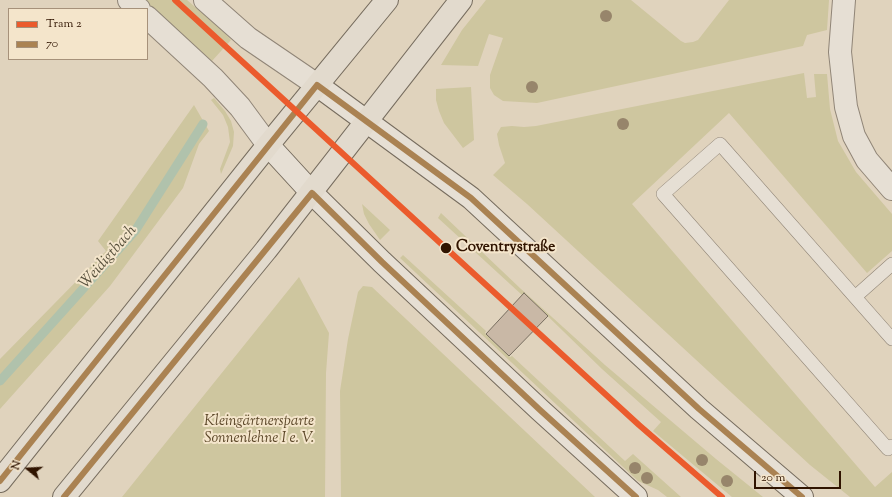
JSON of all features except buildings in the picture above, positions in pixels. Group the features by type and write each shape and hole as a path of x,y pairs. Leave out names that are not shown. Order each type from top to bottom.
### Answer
{"main road":[{"path":"129,0 138,8"},
{"path":"204,0 248,38 317,85 471,198 699,409 802,497"},
{"path":"0,481 268,145 387,0"},
{"path":"64,497 312,193 461,0"},
{"path":"844,0 840,52 846,107 854,136 867,160 892,189"},
{"path":"148,18 213,78 240,107 268,145 312,193 382,262 534,405 636,497"}],"lane":[{"path":"892,339 720,144 663,194 888,449 892,446"},
{"path":"855,297 892,264"}],"green space":[{"path":"144,0 187,0 224,32 231,40 212,61"},
{"path":"486,0 631,0 685,43 698,40 729,0 829,0 827,30 807,35 803,46 537,103 503,101 494,95 490,88 490,75 503,38 489,34 478,66 441,65 462,30"},
{"path":"804,73 807,98 816,97 814,74 827,74 830,109 838,141 856,172 892,214 892,251 867,273 729,113 632,204 875,487 892,472 892,497 850,497 810,465 527,204 493,175 505,163 497,134 501,127 536,126"},
{"path":"471,87 474,140 463,148 444,123 436,100 436,89"},
{"path":"214,98 231,121 234,132 233,146 221,174 220,169 230,142 228,127 223,115 211,100"},
{"path":"194,105 209,131 199,144 183,188 110,286 0,409 0,359 106,251 98,241"},
{"path":"362,204 390,230 380,240 364,214"},
{"path":"441,213 521,289 605,365 763,497 732,497 653,431 661,422 602,369 524,293 522,295 438,218"},
{"path":"403,255 486,331 485,333 510,357 512,356 625,461 633,454 681,497 667,497 658,490 638,481 400,258"},
{"name":"Kleingärtnersparte Sonnenlehne I e. V.","path":"299,277 329,333 326,373 325,497 122,497"},
{"path":"363,286 372,287 595,497 341,497 340,391 348,339 358,292"}],"waterway":[{"name":"Weidigtbach","path":"0,381 135,231 203,124"}],"tram line":[{"name":"2","path":"175,0 639,425 722,497"}],"transit line":[{"name":"70","path":"0,481 317,85 471,198 699,409 802,497"},
{"name":"70","path":"64,497 312,193 382,262 540,410 636,497"}],"place":[{"name":"Coventrystraße","path":"446,248"}]}
